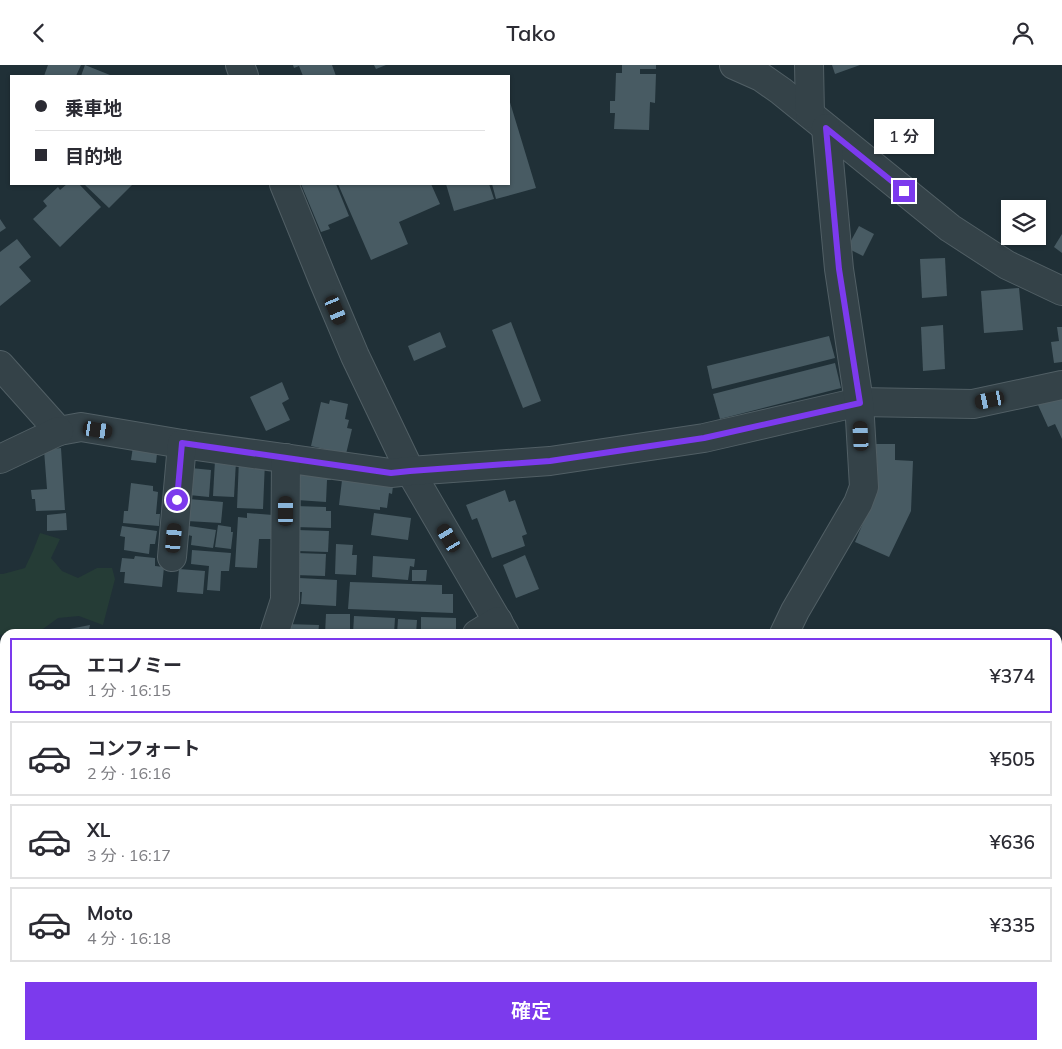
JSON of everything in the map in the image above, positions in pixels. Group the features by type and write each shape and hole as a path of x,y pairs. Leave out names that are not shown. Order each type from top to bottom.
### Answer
{"street":[{"path":"734,65 761,77 781,91 950,228 1007,265 1062,291"},
{"path":"786,629 858,503 864,487 860,403 809,65"},
{"path":"284,185 355,356 410,471 493,629"},
{"path":"0,365 59,431"},
{"path":"0,459 59,431 82,427 391,473 550,461 704,438 860,403 973,404 1062,385"},
{"path":"172,557 182,443"},
{"path":"276,629 285,600 286,458"}],"green space":[{"path":"40,533 60,539 51,558 62,571 78,578 97,568 112,568 115,579 103,625 79,616 58,618 43,629 0,629 0,574 25,568"}],"building":[{"path":"48,65 81,65 76,75 44,75"},
{"path":"85,65 110,75 81,75"},
{"path":"293,65 332,65 336,75 303,75 299,66 294,68"},
{"path":"374,65 386,65 376,69"},
{"path":"622,65 656,65 656,69 640,69 640,74 656,74 655,103 650,102 649,130 614,129 615,113 610,113 610,101 615,101 616,73 622,73"},
{"path":"832,65 860,65 835,74"},
{"path":"510,102 536,188 496,199 492,185 510,185"},
{"path":"66,185 80,185 101,207 60,247 33,219 47,206 43,201 58,187 60,190"},
{"path":"85,185 132,185 109,208"},
{"path":"301,185 336,185 349,216 328,225 330,229 321,232"},
{"path":"338,185 431,185 440,204 399,222 408,244 371,260"},
{"path":"446,185 489,185 494,199 454,211"},
{"path":"0,219 6,228 0,232"},
{"path":"859,226 874,234 863,256 847,248"},
{"path":"1062,234 1062,253 1054,247"},
{"path":"17,239 31,257 19,267 31,281 0,306 0,252"},
{"path":"945,258 947,296 922,298 920,259"},
{"path":"1019,288 1023,330 984,333 981,291"},
{"path":"511,322 541,401 523,408 492,330"},
{"path":"943,325 945,369 923,371 921,327"},
{"path":"1057,327 1062,327 1062,362 1054,363 1051,342 1059,341"},
{"path":"440,332 446,347 414,361 408,346"},
{"path":"829,336 835,358 712,389 707,366"},
{"path":"835,363 841,388 720,419 713,394"},
{"path":"282,382 289,399 282,403 290,420 266,431 250,397"},
{"path":"1062,393 1062,439 1055,424 1048,427 1038,405"},
{"path":"330,400 348,404 345,419 349,420 347,428 352,429 346,454 311,446 321,402 329,404"},
{"path":"134,440 158,444 156,463 131,460"},
{"path":"875,444 895,444 895,460 913,461 911,511 889,557 855,542 872,502"},
{"path":"61,448 65,510 36,511 35,499 32,499 31,490 47,489 44,450"},
{"path":"239,459 265,461 263,509 237,508"},
{"path":"215,460 236,461 234,497 213,496"},
{"path":"191,468 211,470 209,497 189,495"},
{"path":"295,470 331,472 331,480 327,480 326,502 297,500"},
{"path":"343,472 394,478 392,494 389,493 387,508 380,507 380,510 339,505"},
{"path":"131,483 153,486 153,491 158,492 156,514 160,514 159,526 123,523 124,511 128,511"},
{"path":"505,490 509,502 515,500 527,534 522,536 525,546 492,558 477,518 472,520 466,505"},
{"path":"189,499 223,502 221,523 187,521"},
{"path":"295,506 326,507 326,511 331,511 331,528 295,527"},
{"path":"66,513 67,530 47,531 47,515"},
{"path":"247,513 273,515 272,539 259,539 257,568 235,567 238,517 247,518"},
{"path":"374,513 411,518 408,540 371,535"},
{"path":"218,525 231,527 231,532 233,532 231,549 215,547"},
{"path":"122,526 157,531 155,544 150,544 149,554 124,550 125,537 120,536"},
{"path":"189,526 216,530 213,548 191,545 192,536 188,535"},
{"path":"297,530 329,531 328,552 297,551"},
{"path":"336,544 353,545 352,555 357,555 356,575 335,574"},
{"path":"192,550 231,553 229,571 221,571 220,591 207,590 209,566 191,564"},
{"path":"296,553 326,554 325,576 295,575"},
{"path":"525,555 539,589 516,598 503,565"},
{"path":"135,556 155,558 155,566 164,567 162,587 124,583 125,572 120,572 122,558 134,559"},
{"path":"373,556 415,559 414,567 410,566 408,580 372,577"},
{"path":"179,569 205,571 203,594 177,592"},
{"path":"412,570 427,570 426,581 412,581"},
{"path":"299,578 337,580 336,606 301,604 302,592 299,592"},
{"path":"350,582 442,585 442,594 453,594 453,613 348,609"},
{"path":"326,614 350,614 350,629 325,629"},
{"path":"354,616 395,618 394,629 353,629"},
{"path":"421,617 456,618 456,629 421,629"},
{"path":"398,619 417,620 416,629 397,629"},
{"path":"286,624 319,625 319,629 286,629"},
{"path":"90,625 89,629 70,629"}],"route":[{"path":"177,500 182,443 391,473 550,461 704,438 860,403 839,269 826,128 904,191"}]}
